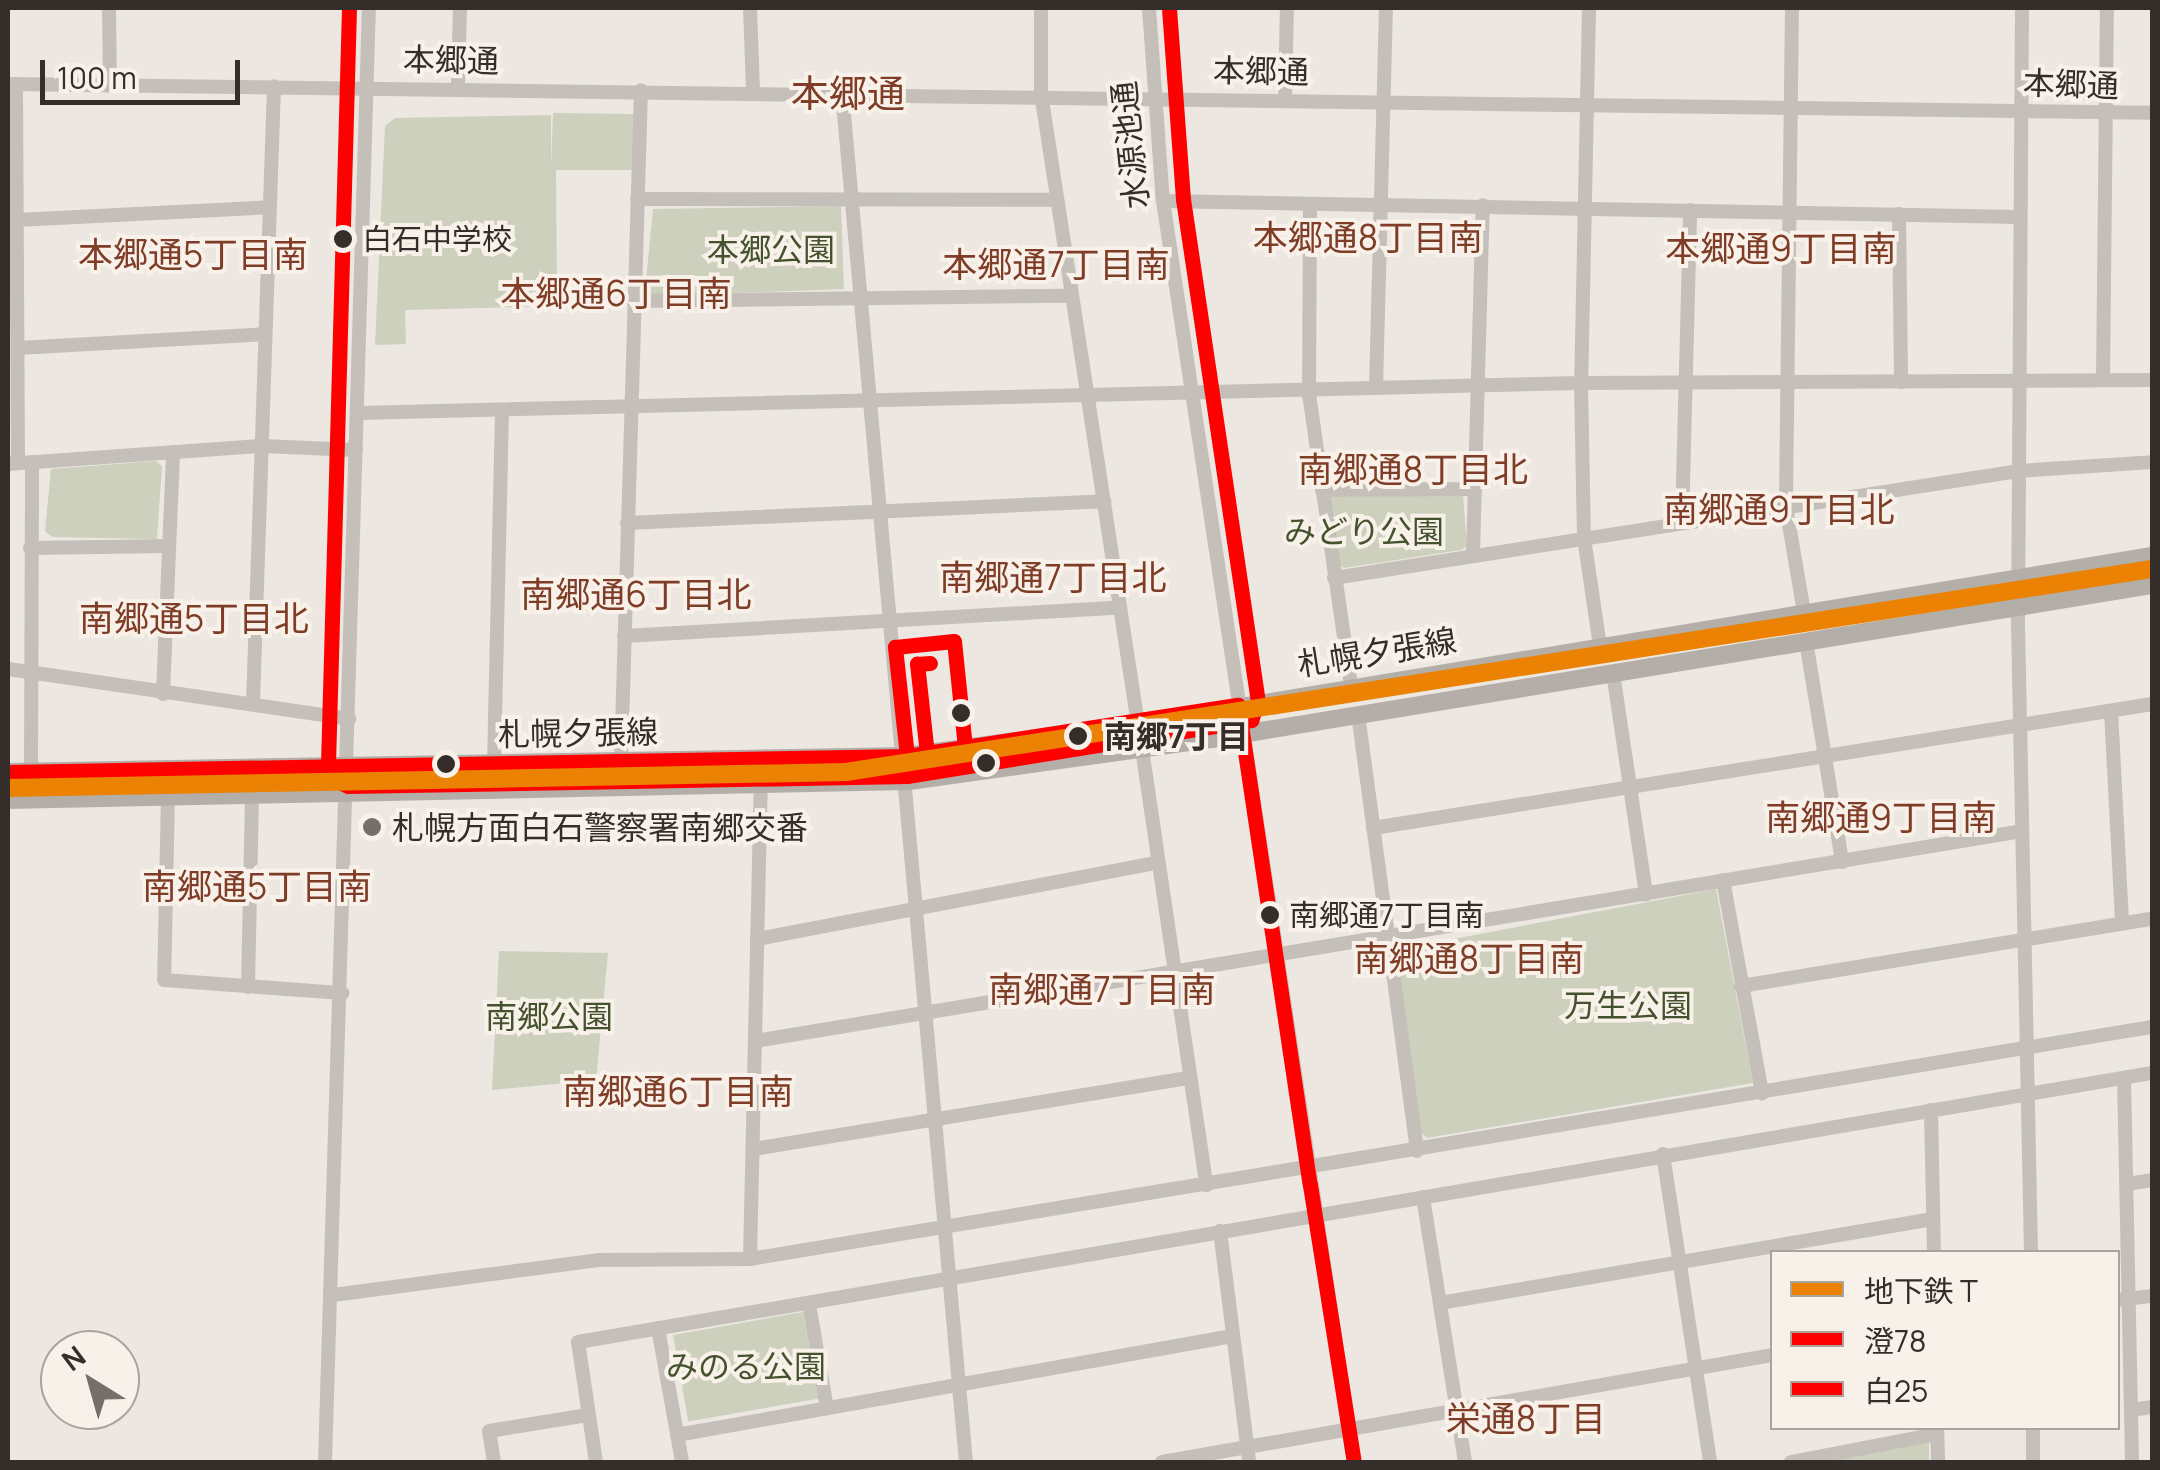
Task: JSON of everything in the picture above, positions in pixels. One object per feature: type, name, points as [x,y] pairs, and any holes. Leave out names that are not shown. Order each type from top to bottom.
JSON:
[{"type":"main road","name":"札幌夕張線","points":[[8,772],[906,756],[1138,724],[2152,556]]},
{"type":"main road","name":"札幌夕張線","points":[[8,800],[348,791],[760,789],[909,781],[1142,749],[2152,585]]},
{"type":"street","points":[[109,8],[110,86]]},
{"type":"street","points":[[326,1462],[344,993],[369,8]]},
{"type":"street","points":[[458,88],[460,8]]},
{"type":"street","points":[[750,8],[752,90]]},
{"type":"street","points":[[1041,8],[1041,93],[1138,724]]},
{"type":"street","name":"水源池通","points":[[1149,8],[1151,96],[1162,201],[1354,1462]]},
{"type":"street","points":[[1285,100],[1287,8]]},
{"type":"street","points":[[1376,388],[1386,8]]},
{"type":"street","points":[[1588,8],[1581,383],[1584,538],[1600,646]]},
{"type":"street","points":[[1792,8],[1786,506],[1804,612]]},
{"type":"street","points":[[2022,8],[2018,607],[2031,1250]]},
{"type":"street","points":[[2103,380],[2107,8]]},
{"type":"street","points":[[12,84],[19,463],[30,548],[31,770]]},
{"type":"street","name":"本郷通","points":[[12,84],[1041,93],[1285,100],[1384,98],[1791,111],[2152,113]]},
{"type":"street","points":[[254,703],[274,86]]},
{"type":"street","points":[[621,761],[640,90]]},
{"type":"street","points":[[842,92],[909,781],[966,1462]]},
{"type":"street","points":[[637,199],[1057,200]]},
{"type":"street","points":[[1162,201],[2020,217]]},
{"type":"street","points":[[1310,204],[1309,394],[1351,687]]},
{"type":"street","points":[[1473,554],[1483,206]]},
{"type":"street","points":[[16,220],[270,207]]},
{"type":"street","points":[[1682,522],[1690,210]]},
{"type":"street","points":[[1899,214],[1901,382]]},
{"type":"street","points":[[633,301],[1072,296]]},
{"type":"street","points":[[18,348],[266,334]]},
{"type":"street","points":[[358,413],[1309,394],[1376,388],[1581,383],[1686,386],[2152,380]]},
{"type":"street","points":[[494,764],[502,411]]},
{"type":"street","points":[[19,463],[262,446],[356,450]]},
{"type":"street","points":[[163,694],[173,452]]},
{"type":"street","points":[[1334,578],[2018,471],[2152,462]]},
{"type":"street","points":[[1322,490],[1475,489]]},
{"type":"street","points":[[626,523],[1104,501]]},
{"type":"street","points":[[30,548],[169,546]]},
{"type":"street","points":[[624,636],[1120,607]]},
{"type":"street","points":[[1806,642],[1842,862]]},
{"type":"street","points":[[8,669],[348,719]]},
{"type":"street","points":[[1613,673],[1646,895]]},
{"type":"street","points":[[1372,828],[2152,704]]},
{"type":"street","points":[[2111,711],[2122,924]]},
{"type":"street","points":[[1358,714],[1384,935],[1417,1150]]},
{"type":"street","points":[[1142,749],[1206,1184]]},
{"type":"street","points":[[750,1260],[760,789]]},
{"type":"street","points":[[168,794],[164,980],[344,993]]},
{"type":"street","points":[[248,986],[252,794]]},
{"type":"street","points":[[755,1040],[1173,968],[1646,895],[2022,831]]},
{"type":"street","points":[[757,939],[1156,863]]},
{"type":"street","points":[[1723,880],[1762,1093]]},
{"type":"street","points":[[1741,986],[2152,919]]},
{"type":"street","points":[[334,1295],[600,1260],[750,1260],[947,1237],[1206,1184],[1762,1093],[2026,1057],[2152,1028]]},
{"type":"street","points":[[596,1462],[578,1342],[1314,1213],[2152,1073]]},
{"type":"street","points":[[754,1150],[1190,1078]]},
{"type":"street","points":[[2124,1078],[2127,1184],[2123,1300],[2132,1462]]},
{"type":"street","points":[[1931,1110],[1934,1250]]},
{"type":"street","points":[[1663,1154],[1710,1462]]},
{"type":"street","points":[[2127,1184],[2152,1180]]},
{"type":"street","points":[[1423,1197],[1465,1462]]},
{"type":"street","points":[[1440,1303],[1933,1218]]},
{"type":"street","points":[[1220,1232],[1248,1455]]},
{"type":"street","points":[[2123,1300],[2152,1296]]},
{"type":"street","points":[[809,1304],[828,1408]]},
{"type":"street","points":[[658,1328],[682,1462]]},
{"type":"street","points":[[677,1435],[1232,1336]]},
{"type":"street","points":[[1162,1462],[1248,1455],[1349,1429],[1770,1355]]},
{"type":"street","points":[[2132,1410],[2152,1407]]},
{"type":"street","points":[[494,1462],[488,1430],[588,1415]]},
{"type":"street","points":[[2033,1430],[2033,1462]]},
{"type":"street","points":[[1791,1462],[1937,1431],[1938,1462]]},
{"type":"green space","points":[[553,113],[634,114],[633,170],[556,170],[557,306],[405,310],[406,344],[375,345],[385,126],[395,118],[551,115],[551,168]]},
{"type":"green space","name":"本郷公園","points":[[841,206],[844,289],[649,296],[645,291],[653,209]]},
{"type":"green space","points":[[156,461],[162,466],[157,539],[52,537],[45,531],[51,469]]},
{"type":"green space","name":"みどり公園","points":[[1463,495],[1467,546],[1461,550],[1344,568],[1335,563],[1327,497]]},
{"type":"green space","name":"万生公園","points":[[1716,889],[1753,1083],[1427,1138],[1421,1133],[1396,950]]},
{"type":"green space","name":"南郷公園","points":[[499,951],[608,953],[596,1080],[492,1090]]},
{"type":"green space","name":"みのる公園","points":[[803,1312],[818,1399],[688,1422],[673,1335]]},
{"type":"green space","points":[[1929,1442],[1929,1462],[1813,1462]]},
{"type":"metro line","name":"T","points":[[8,788],[846,772],[2152,569]]},
{"type":"transit line","name":"白25","points":[[349,8],[328,765],[334,780],[348,786],[907,776],[1251,720],[1258,702],[1183,199],[1169,8]]},
{"type":"transit line","name":"澄78","points":[[907,756],[895,647],[954,641],[965,748]]},
{"type":"transit line","name":"白25","points":[[927,754],[917,664],[930,663]]},
{"type":"transit line","name":"澄78","points":[[8,772],[907,756],[1238,705],[1310,1184]]},
{"type":"transit line","name":"澄78","points":[[1310,1185],[1354,1462]]},
{"type":"place","name":"白石中学校","points":[[343,239]]},
{"type":"place","name":"南郷7丁目","points":[[1078,736]]},
{"type":"place","name":"札幌方面白石警察署南郷交番","points":[[372,827]]},
{"type":"place","name":"南郷通7丁目南","points":[[1270,915]]},
{"type":"district","name":"本郷通","points":[[848,93]]},
{"type":"district","name":"本郷通8丁目南","points":[[1368,237]]},
{"type":"district","name":"本郷通9丁目南","points":[[1781,248]]},
{"type":"district","name":"本郷通5丁目南","points":[[193,254]]},
{"type":"district","name":"本郷通7丁目南","points":[[1056,264]]},
{"type":"district","name":"本郷通6丁目南","points":[[616,293]]},
{"type":"district","name":"南郷通8丁目北","points":[[1413,469]]},
{"type":"district","name":"南郷通9丁目北","points":[[1779,509]]},
{"type":"district","name":"南郷通7丁目北","points":[[1053,577]]},
{"type":"district","name":"南郷通6丁目北","points":[[636,594]]},
{"type":"district","name":"南郷通5丁目北","points":[[194,618]]},
{"type":"district","name":"南郷通9丁目南","points":[[1881,817]]},
{"type":"district","name":"南郷通5丁目南","points":[[257,886]]},
{"type":"district","name":"南郷通8丁目南","points":[[1469,958]]},
{"type":"district","name":"南郷通7丁目南","points":[[1102,989]]},
{"type":"district","name":"南郷通6丁目南","points":[[678,1091]]},
{"type":"district","name":"栄通8丁目","points":[[1526,1418]]}]
